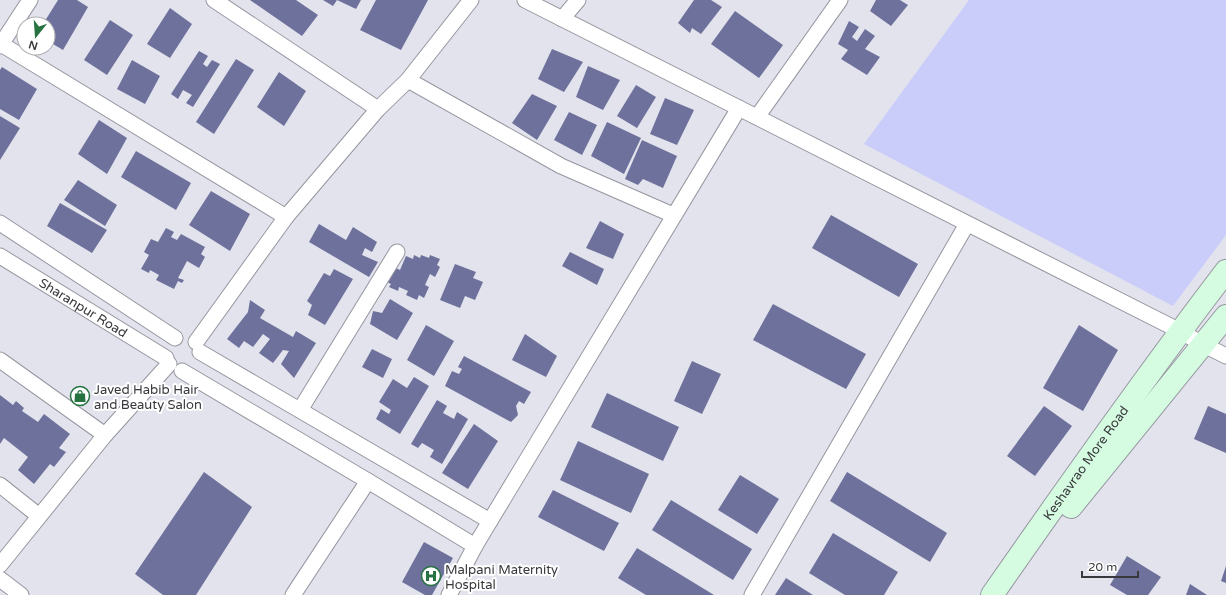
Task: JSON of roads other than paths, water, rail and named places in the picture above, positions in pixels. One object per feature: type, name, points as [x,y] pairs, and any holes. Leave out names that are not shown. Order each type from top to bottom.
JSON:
[{"type":"street","points":[[30,0],[0,45],[286,217]]},
{"type":"street","points":[[214,0],[378,109]]},
{"type":"street","points":[[172,364],[190,369],[196,364],[200,356],[198,347],[286,217],[378,109],[408,80],[471,0]]},
{"type":"street","points":[[525,0],[1180,331],[1226,356]]},
{"type":"street","points":[[562,19],[578,0]]},
{"type":"street","points":[[757,117],[840,0]]},
{"type":"street","points":[[408,80],[561,166],[673,215]]},
{"type":"street","points":[[449,595],[475,546],[673,215],[739,108]]},
{"type":"street","points":[[0,223],[174,338]]},
{"type":"street","points":[[752,595],[967,224]]},
{"type":"street","points":[[300,410],[397,252]]},
{"type":"street","name":"Sharanpur Road","points":[[0,256],[172,364],[475,546]]},
{"type":"street","name":"Keshavrao More Road","points":[[992,595],[1180,331],[1226,271]]},
{"type":"street","points":[[1010,595],[1073,503],[1226,316]]},
{"type":"street","points":[[172,364],[166,347],[174,338],[186,336],[191,338],[198,347],[300,410],[490,521]]},
{"type":"street","points":[[0,360],[105,434]]},
{"type":"street","points":[[0,565],[105,434],[172,364]]},
{"type":"street","points":[[293,595],[368,481]]},
{"type":"street","points":[[0,485],[39,516]]},
{"type":"street","points":[[0,579],[21,595]]},
{"type":"place","name":"Javed Habib Hair and Beauty Salon","points":[[80,396]]},
{"type":"place","name":"Malpani Maternity Hospital","points":[[431,576]]}]
